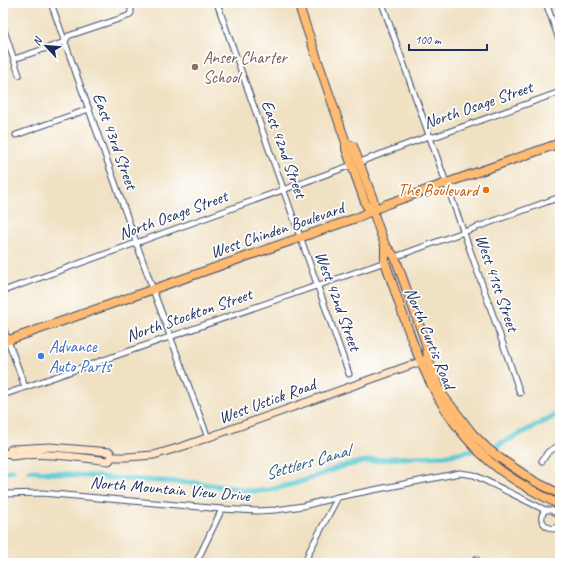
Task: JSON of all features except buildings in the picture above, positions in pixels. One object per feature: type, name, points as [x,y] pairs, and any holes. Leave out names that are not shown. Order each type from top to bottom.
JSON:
[{"type":"main road","points":[[298,3],[366,205],[373,211]]},
{"type":"main road","name":"West Chinden Boulevard","points":[[5,341],[356,218],[446,183],[560,142]]},
{"type":"main road","points":[[346,143],[354,146],[374,202],[373,211]]},
{"type":"main road","name":"North Curtis Road","points":[[373,211],[385,246],[385,262],[420,362],[435,393],[454,423],[501,459],[534,481],[560,494]]},
{"type":"main road","name":"North Curtis Road","points":[[385,246],[395,257],[426,344],[428,358],[442,394],[469,435],[495,465],[517,482],[560,505]]},
{"type":"main road","name":"West Ustick Road","points":[[6,453],[12,456],[26,454],[49,454],[109,461],[112,457],[154,455],[208,438],[428,358]]},
{"type":"street","name":"East 43rd Street","points":[[51,3],[208,438]]},
{"type":"street","points":[[14,59],[65,42],[68,36],[128,16],[131,13],[131,3]]},
{"type":"street","name":"East 42nd Street","points":[[217,3],[300,237]]},
{"type":"street","name":"West 41st Street","points":[[382,3],[520,393]]},
{"type":"street","points":[[546,3],[560,42]]},
{"type":"street","points":[[3,27],[19,75]]},
{"type":"street","name":"North Osage Street","points":[[360,162],[429,136],[434,137],[560,92]]},
{"type":"street","points":[[16,135],[89,109]]},
{"type":"street","name":"North Osage Street","points":[[3,291],[352,165]]},
{"type":"street","points":[[395,257],[560,197]]},
{"type":"street","name":"West 42nd Street","points":[[300,237],[349,374]]},
{"type":"street","name":"North Stockton Street","points":[[3,395],[385,262]]},
{"type":"street","points":[[3,327],[5,341],[25,387]]},
{"type":"street","points":[[542,461],[548,452],[560,445]]},
{"type":"street","name":"North Mountain View Drive","points":[[3,494],[42,493],[257,511],[303,506],[338,497],[460,473],[474,475],[545,510]]},
{"type":"street","points":[[305,563],[309,552],[338,497]]},
{"type":"street","points":[[196,563],[222,509]]},
{"type":"street","points":[[560,515],[551,510],[545,510],[542,513],[541,519],[544,525],[553,529],[560,525]]},
{"type":"waterway","name":"Settlers Canal","points":[[30,471],[122,479],[196,483],[252,491],[270,490],[303,481],[340,467],[361,462],[394,458],[444,456],[496,446],[560,413]]},
{"type":"waterway","name":"Settlers Canal","points":[[3,472],[13,471]]},
{"type":"place","name":"Anser Charter School","points":[[195,67]]},
{"type":"place","name":"The Boulevard","points":[[486,190]]},
{"type":"place","name":"Advance Auto Parts","points":[[41,356]]}]
